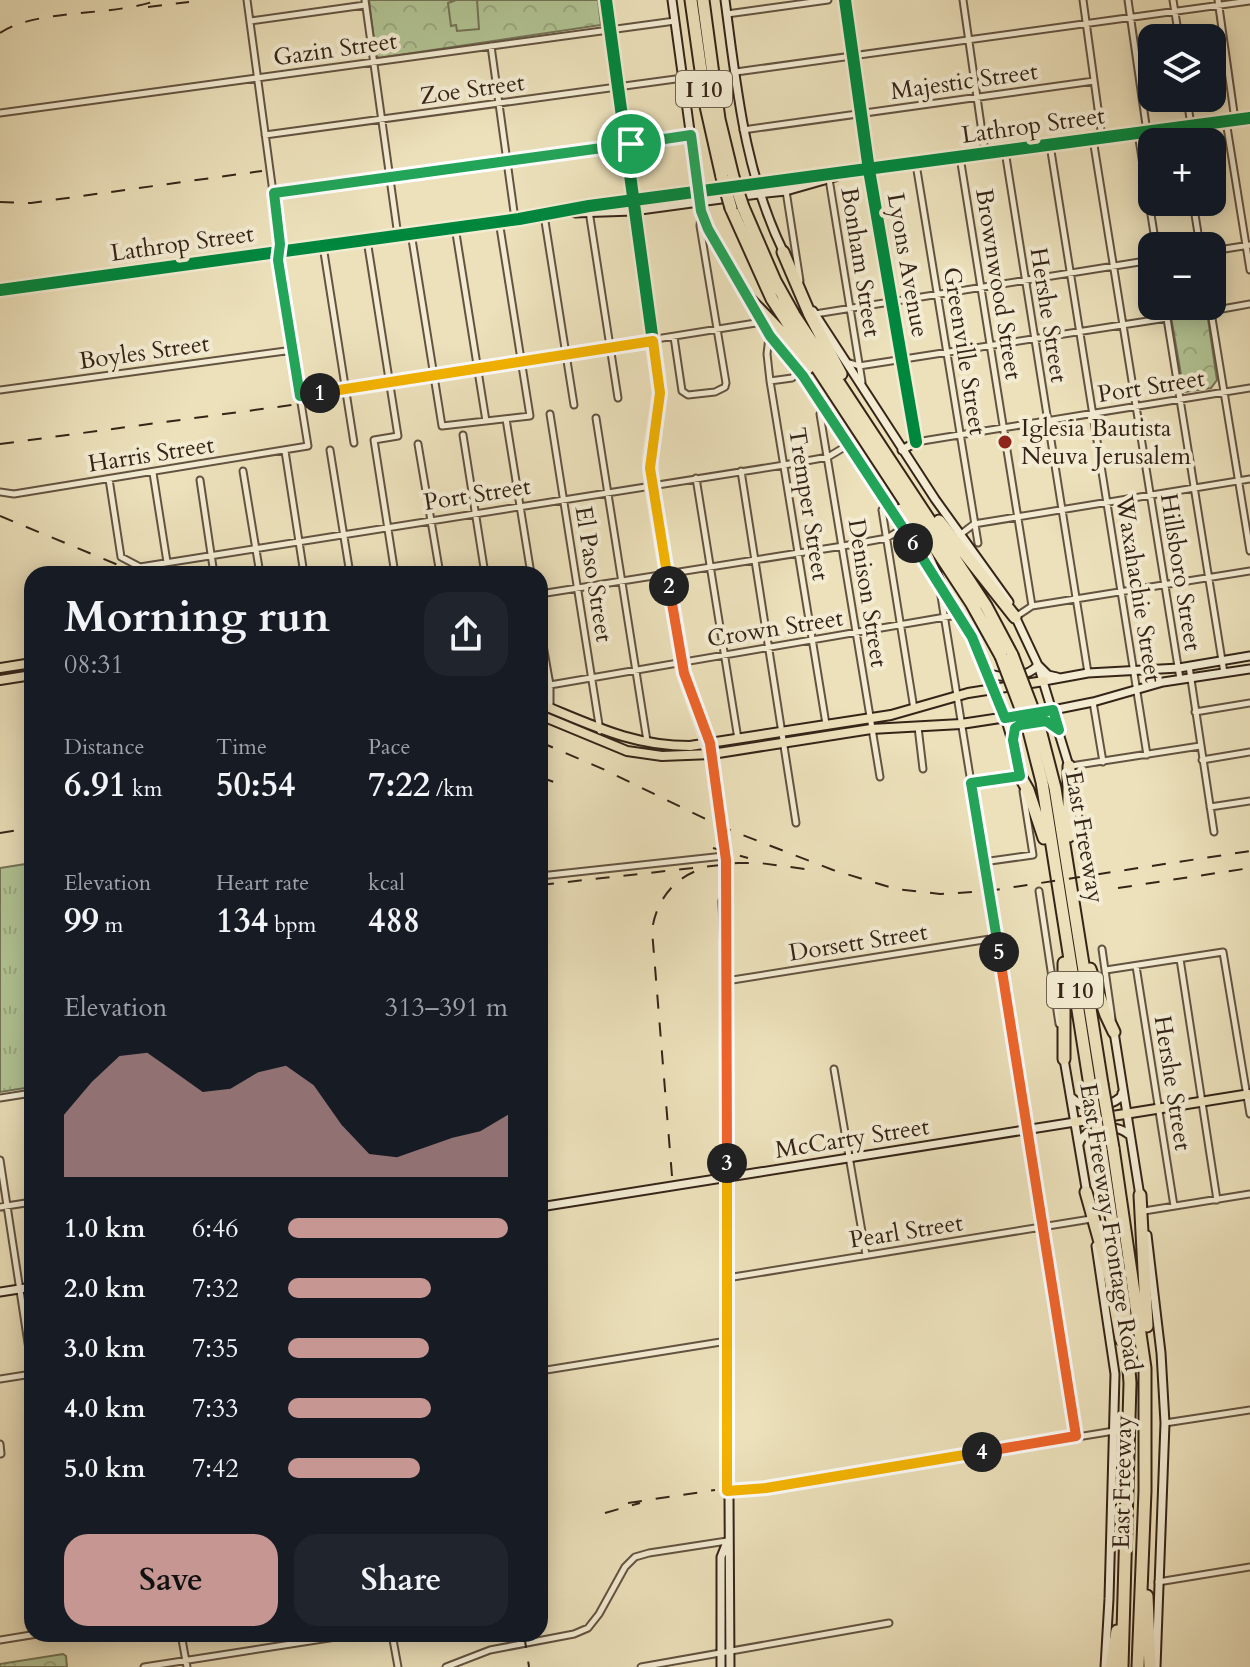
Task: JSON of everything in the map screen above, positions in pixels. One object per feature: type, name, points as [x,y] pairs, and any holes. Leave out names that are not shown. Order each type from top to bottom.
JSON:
[{"type":"highway","name":"East Freeway","points":[[691,0],[706,106],[737,208],[772,299],[1007,656]]},
{"type":"highway","name":"East Freeway","points":[[703,0],[727,177]]},
{"type":"highway","name":"East Freeway","points":[[737,208],[794,315],[986,606],[1007,656],[1055,788],[1075,907],[1096,1085]]},
{"type":"highway","points":[[783,252],[810,315],[865,411],[871,431]]},
{"type":"highway","points":[[749,299],[784,335],[814,376],[830,389]]},
{"type":"highway","points":[[872,453],[878,472],[919,538],[940,590]]},
{"type":"highway","points":[[897,471],[912,481],[943,528],[1015,617]]},
{"type":"highway","name":"East Freeway","points":[[1034,726],[1059,895],[1140,1320],[1146,1394],[1138,1667]]},
{"type":"highway","points":[[1069,766],[1069,836],[1075,907],[1098,994],[1114,1032]]},
{"type":"highway","points":[[1020,776],[1052,852]]},
{"type":"highway","points":[[1059,895],[1058,921],[1065,976],[1064,1059]]},
{"type":"highway","name":"East Freeway","points":[[1107,1149],[1127,1330],[1130,1426],[1122,1667]]},
{"type":"highway","points":[[1086,1192],[1117,1310],[1130,1426]]},
{"type":"highway","points":[[1140,1195],[1151,1371],[1146,1394]]},
{"type":"highway","points":[[1143,1565],[1149,1611],[1150,1667]]},
{"type":"highway","points":[[1111,1667],[1125,1575]]},
{"type":"main road","points":[[606,0],[660,393],[650,457],[652,485],[687,685],[710,743],[724,856],[721,860],[721,898],[724,905],[726,981],[728,1541],[721,1557],[726,1652],[730,1667]]},
{"type":"main road","points":[[672,0],[701,206],[708,229],[770,336],[799,371],[972,637],[995,688],[1013,740],[1020,776]]},
{"type":"main road","points":[[725,0],[743,130],[758,194],[783,252],[815,314],[863,391],[1001,589],[1038,665],[1069,766]]},
{"type":"main road","name":"Lyons Avenue","points":[[845,0],[869,170],[916,442]]},
{"type":"main road","name":"Lathrop Street","points":[[1179,128],[1250,118]]},
{"type":"main road","name":"Lathrop Street","points":[[0,290],[1138,134]]},
{"type":"main road","name":"Lathrop Street","points":[[589,210],[603,213],[701,206],[786,191],[829,176]]},
{"type":"main road","points":[[603,213],[632,201]]},
{"type":"main road","points":[[902,450],[916,442]]},
{"type":"main road","points":[[550,708],[617,736],[648,744],[710,743],[870,718],[914,709],[957,695],[1088,673],[1134,673],[1250,656]]},
{"type":"main road","points":[[0,668],[24,664]]},
{"type":"main road","points":[[988,673],[1017,675],[1033,671],[1038,665]]},
{"type":"main road","points":[[1038,665],[1048,675],[1061,678]]},
{"type":"main road","points":[[548,718],[647,755],[712,754],[871,729],[1005,718],[1093,702],[1180,679],[1250,669]]},
{"type":"main road","points":[[968,693],[985,686],[988,673]]},
{"type":"main road","points":[[0,680],[24,676]]},
{"type":"main road","points":[[1059,730],[1065,708]]},
{"type":"main road","points":[[988,720],[1001,724],[1013,740]]},
{"type":"main road","points":[[1013,740],[1015,728],[1020,725],[1046,721],[1059,730]]},
{"type":"main road","name":"East Freeway Frontage Road","points":[[1114,1032],[1144,1211],[1165,1423],[1156,1667]]},
{"type":"main road","name":"East Freeway Frontage Road","points":[[1064,1059],[1114,1358],[1115,1431],[1105,1667]]},
{"type":"main road","points":[[1070,1096],[1077,1104],[1086,1107],[1114,1103],[1121,1097],[1122,1087]]},
{"type":"main road","points":[[1075,1122],[1248,1094]]},
{"type":"main road","name":"McCarty Street","points":[[548,1206],[1075,1122]]},
{"type":"main road","points":[[1078,1147],[1081,1137],[1090,1130],[1118,1128],[1130,1135]]},
{"type":"main road","points":[[0,1292],[24,1288]]},
{"type":"main road","points":[[721,1667],[726,1652]]},
{"type":"street","points":[[247,0],[274,193],[278,260],[300,396],[762,322]]},
{"type":"street","points":[[727,14],[828,0]]},
{"type":"street","points":[[963,0],[985,154]]},
{"type":"street","points":[[1083,0],[1102,138]]},
{"type":"street","points":[[1128,0],[1141,128]]},
{"type":"street","points":[[1173,0],[1177,24]]},
{"type":"street","points":[[736,72],[1250,1]]},
{"type":"street","points":[[250,21],[365,2],[398,236]]},
{"type":"street","points":[[1219,3],[1250,270]]},
{"type":"street","name":"Gazin Street","points":[[0,113],[675,21]]},
{"type":"street","points":[[491,46],[515,219]]},
{"type":"street","name":"Zoe Street","points":[[265,135],[683,78]]},
{"type":"street","name":"Majestic Street","points":[[743,130],[1094,81]]},
{"type":"street","points":[[1186,127],[1187,112]]},
{"type":"street","points":[[274,193],[691,135]]},
{"type":"street","name":"Hillsboro Street","points":[[1093,139],[1180,679]]},
{"type":"street","name":"Waxahachie Street","points":[[1050,145],[1147,755]]},
{"type":"street","name":"Hershe Street","points":[[1005,151],[1088,673]]},
{"type":"street","name":"Brownwood Street","points":[[960,157],[1032,606]]},
{"type":"street","name":"Greenville Street","points":[[916,164],[978,543]]},
{"type":"street","name":"Bonham Street","points":[[829,176],[863,391]]},
{"type":"street","points":[[786,191],[801,289]]},
{"type":"street","points":[[674,337],[685,394],[715,392],[725,387],[700,226],[701,206]]},
{"type":"street","points":[[589,210],[618,398]]},
{"type":"street","points":[[544,215],[574,405]]},
{"type":"street","points":[[411,233],[442,426],[530,416],[499,221]]},
{"type":"street","points":[[455,227],[486,421]]},
{"type":"street","points":[[367,240],[398,436],[374,440],[394,566]]},
{"type":"street","points":[[1226,249],[1248,245]]},
{"type":"street","points":[[323,246],[354,443]]},
{"type":"street","points":[[705,257],[709,251],[722,252]]},
{"type":"street","points":[[815,314],[1138,262]]},
{"type":"street","points":[[1226,306],[1250,304]]},
{"type":"street","points":[[859,366],[1154,320]]},
{"type":"street","points":[[1167,320],[1224,673]]},
{"type":"street","points":[[1212,320],[1250,551]]},
{"type":"street","name":"Tremper Street","points":[[770,336],[767,354],[770,381],[826,724]]},
{"type":"street","name":"Boyles Street","points":[[0,390],[293,350]]},
{"type":"street","name":"Bonham Street","points":[[848,364],[857,355]]},
{"type":"street","name":"Bonham Street","points":[[848,364],[859,366]]},
{"type":"street","points":[[770,381],[792,378],[799,371]]},
{"type":"street","name":"Port Street","points":[[916,442],[1250,388]]},
{"type":"street","name":"Harris Street","points":[[0,492],[14,494],[308,446],[300,396]]},
{"type":"street","name":"El Paso Street","points":[[550,414],[593,678],[600,729],[597,739]]},
{"type":"street","name":"Denison Street","points":[[820,414],[880,777]]},
{"type":"street","points":[[596,418],[648,744]]},
{"type":"street","points":[[506,419],[530,566]]},
{"type":"street","points":[[463,435],[484,566]]},
{"type":"street","points":[[418,444],[439,566]]},
{"type":"street","name":"Port Street","points":[[145,566],[784,465],[828,457],[848,445]]},
{"type":"street","points":[[330,450],[349,566]]},
{"type":"street","points":[[285,451],[303,566]]},
{"type":"street","points":[[243,471],[258,566]]},
{"type":"street","points":[[741,471],[796,823]]},
{"type":"street","points":[[153,473],[167,562]]},
{"type":"street","points":[[696,478],[738,739]]},
{"type":"street","name":"Port Street","points":[[109,479],[121,557],[138,566]]},
{"type":"street","points":[[961,534],[974,524],[1250,479]]},
{"type":"street","points":[[200,480],[213,566]]},
{"type":"street","points":[[882,510],[914,709]]},
{"type":"street","points":[[548,593],[887,538],[903,528]]},
{"type":"street","points":[[1015,617],[1032,606],[1250,571]]},
{"type":"street","points":[[940,590],[1076,1436]]},
{"type":"street","name":"Crown Street","points":[[550,685],[958,615]]},
{"type":"street","name":"Hillsboro Street","points":[[1189,666],[1214,832]]},
{"type":"street","points":[[548,674],[550,708]]},
{"type":"street","points":[[1093,702],[1103,762]]},
{"type":"street","points":[[1195,712],[1250,703]]},
{"type":"street","points":[[917,726],[923,769]]},
{"type":"street","points":[[1086,857],[1069,766],[1200,746]]},
{"type":"street","points":[[1202,760],[1250,752]]},
{"type":"street","points":[[971,783],[1020,776],[1033,855],[983,862]]},
{"type":"street","points":[[1210,807],[1250,801]]},
{"type":"street","points":[[548,875],[724,856]]},
{"type":"street","name":"East Freeway Frontage Road","points":[[1039,891],[1064,1059]]},
{"type":"street","name":"Dorsett Street","points":[[726,981],[996,938]]},
{"type":"street","name":"East Freeway Frontage Road","points":[[1102,949],[1114,1032]]},
{"type":"street","points":[[1106,970],[1223,952],[1250,1114]]},
{"type":"street","points":[[1180,959],[1217,1200]]},
{"type":"street","name":"Hershe Street","points":[[1136,966],[1174,1206]]},
{"type":"street","points":[[834,1069],[866,1255]]},
{"type":"street","points":[[0,1098],[24,1094]]},
{"type":"street","points":[[0,1160],[3,1207],[24,1316]]},
{"type":"street","points":[[1144,1211],[1250,1194]]},
{"type":"street","points":[[3,1207],[24,1203]]},
{"type":"street","name":"Pearl Street","points":[[727,1278],[1091,1219]]},
{"type":"street","points":[[548,1370],[727,1341]]},
{"type":"street","points":[[0,1379],[24,1373]]},
{"type":"street","points":[[1165,1423],[1250,1410]]},
{"type":"street","points":[[727,1491],[766,1488],[1115,1431]]},
{"type":"street","points":[[0,1444],[1,1454]]},
{"type":"street","points":[[548,1639],[588,1628],[625,1567],[635,1557],[728,1541]]},
{"type":"street","points":[[1158,1582],[1250,1567]]},
{"type":"street","points":[[641,1667],[889,1623]]},
{"type":"street","points":[[0,1640],[24,1636]]},
{"type":"street","points":[[182,1642],[186,1664]]},
{"type":"street","points":[[144,1667],[186,1664],[310,1642]]},
{"type":"street","points":[[393,1642],[398,1667]]},
{"type":"street","points":[[446,1667],[490,1650],[532,1642]]},
{"type":"green space","points":[[369,0],[598,0],[601,25],[379,58],[376,56]]},
{"type":"green space","points":[[477,0],[479,29],[457,31],[456,25],[451,26],[448,3]]},
{"type":"green space","points":[[1172,320],[1208,320],[1217,380],[1211,388],[1184,392]]},
{"type":"green space","points":[[24,864],[24,1088],[0,1092],[0,868]]},
{"type":"green space","points":[[63,1654],[67,1667],[0,1667],[0,1664]]},
{"type":"railway","points":[[0,33],[34,20],[120,9],[158,0]]},
{"type":"railway","points":[[148,7],[189,2]]},
{"type":"railway","points":[[0,202],[31,203],[262,171]]},
{"type":"railway","points":[[0,444],[292,405]]},
{"type":"railway","points":[[0,516],[121,566]]},
{"type":"railway","points":[[548,745],[722,827],[833,870],[896,889],[940,894],[988,891],[1250,851]]},
{"type":"railway","points":[[548,780],[554,782]]},
{"type":"railway","points":[[0,833],[24,829]]},
{"type":"railway","points":[[713,848],[748,858]]},
{"type":"railway","points":[[548,884],[738,863],[805,869]]},
{"type":"railway","points":[[1118,888],[1250,868]]},
{"type":"railway","points":[[672,1176],[652,930],[666,894],[679,881],[696,871]]},
{"type":"railway","points":[[628,1503],[715,1490]]},
{"type":"railway","points":[[605,1513],[640,1503]]},
{"type":"railway","points":[[525,1642],[529,1667]]},
{"type":"cycle path","points":[[606,0],[660,393],[650,457],[652,485],[684,673],[712,754]]},
{"type":"cycle path","points":[[845,0],[869,170],[916,442]]},
{"type":"cycle path","points":[[0,290],[519,219],[589,206],[1250,118]]},
{"type":"place","name":"Iglesia Bautista Neuva Jerusalem","points":[[1005,442]]},
{"type":"route","points":[[691,135],[701,211],[708,229],[770,336],[803,376],[971,635],[1005,718],[1053,710],[1058,724],[1059,730],[1051,723],[1040,720],[1015,728],[1013,740],[1020,776],[971,783],[1076,1436],[766,1488],[727,1491],[726,860],[710,743],[684,673],[652,485],[650,457],[660,393],[653,341],[300,396],[278,260],[280,244],[274,193],[631,144],[691,135]]}]
